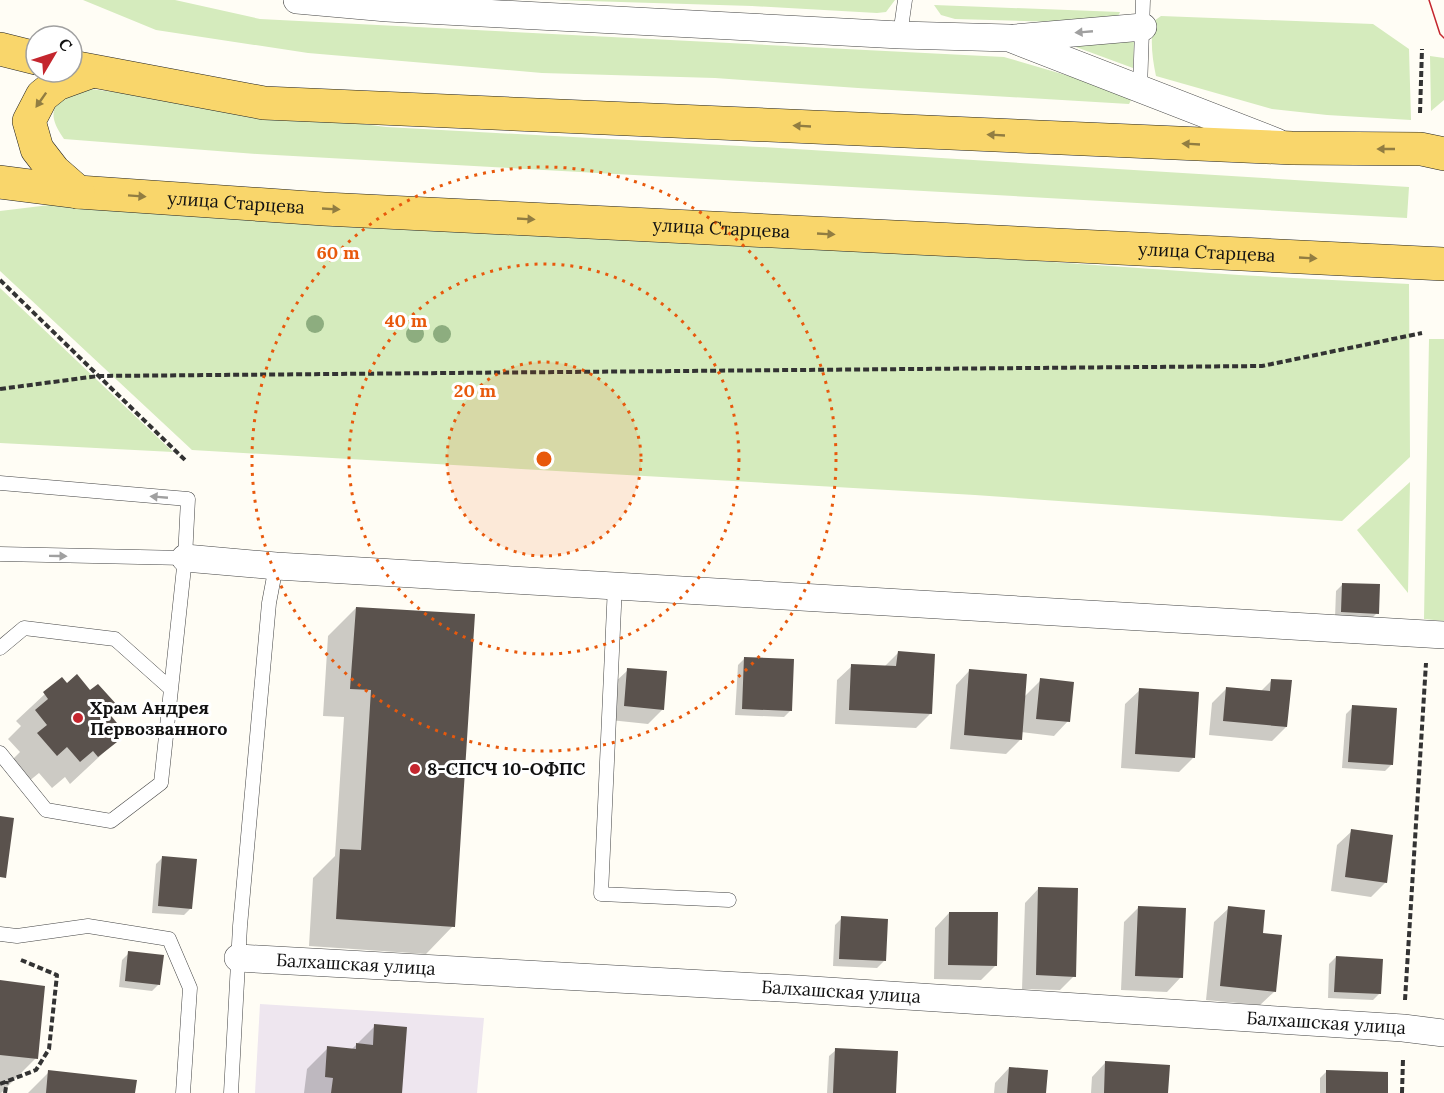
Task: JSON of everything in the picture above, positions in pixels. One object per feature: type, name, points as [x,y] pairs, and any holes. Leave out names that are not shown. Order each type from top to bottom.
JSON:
[{"type":"main road","points":[[0,49],[24,55]]},
{"type":"main road","points":[[84,70],[264,103],[1292,148],[1432,136]]},
{"type":"main road","points":[[57,84],[42,96],[29,121],[37,149],[54,171],[78,192]]},
{"type":"main road","name":"улица Старцева","points":[[0,182],[78,192],[324,209],[1444,264]]},
{"type":"street","points":[[297,0],[900,35],[1009,38],[1143,27]]},
{"type":"street","points":[[1009,38],[1292,148]]},
{"type":"street","points":[[185,558],[276,566],[1444,635]]},
{"type":"street","name":"Балхашская улица","points":[[238,958],[797,989],[1403,1028],[1444,1033]]},
{"type":"lane","points":[[900,35],[905,0]]},
{"type":"lane","points":[[1140,88],[1143,0]]},
{"type":"lane","points":[[0,483],[188,499],[185,558],[161,783],[111,821],[46,810],[0,753]]},
{"type":"lane","points":[[0,554],[185,558]]},
{"type":"lane","points":[[231,1093],[238,958],[269,603],[276,566]]},
{"type":"lane","points":[[615,585],[601,894],[729,900]]},
{"type":"lane","points":[[0,648],[24,628],[115,639],[171,689]]},
{"type":"lane","points":[[0,934],[18,936],[88,926],[169,939],[190,988],[183,1093]]},
{"type":"path","points":[[1422,49],[1432,136]]},
{"type":"path","points":[[0,280],[186,460]]},
{"type":"path","points":[[0,389],[98,376],[1262,366],[1422,333]]},
{"type":"path","points":[[1402,1093],[1403,1028],[1427,660]]},
{"type":"path","points":[[0,1084],[36,1070],[49,1049],[57,975],[19,960]]},
{"type":"path","points":[[5,1093],[7,1081]]},
{"type":"shaded area","points":[[260,1004],[484,1018],[477,1093],[255,1093]]},
{"type":"green space","points":[[83,0],[175,0],[260,19],[1004,57],[1127,93],[1132,98],[1129,104],[715,78],[542,73],[308,53],[156,30]]},
{"type":"green space","points":[[555,0],[895,0],[886,12],[877,13],[752,6]]},
{"type":"green space","points":[[934,5],[1120,12],[1117,19],[1056,22],[955,19],[941,15]]},
{"type":"green space","points":[[1161,16],[1373,24],[1409,49],[1411,120],[1272,109],[1156,76],[1152,35],[1154,21]]},
{"type":"green space","points":[[1134,42],[1133,68],[1065,43]]},
{"type":"green space","points":[[1430,56],[1444,58],[1444,100],[1431,111]]},
{"type":"green space","points":[[75,87],[386,127],[779,148],[1409,187],[1407,218],[257,154],[64,139],[55,122],[54,110],[61,99]]},
{"type":"green space","points":[[66,203],[315,222],[641,241],[935,254],[1409,284],[1410,457],[1342,521],[975,495],[192,450],[0,271],[0,211]]},
{"type":"green space","points":[[0,288],[173,452],[0,443]]},
{"type":"green space","points":[[1429,339],[1444,339],[1444,621],[1424,619]]},
{"type":"green space","points":[[1410,482],[1408,593],[1357,530]]},
{"type":"building","points":[[1342,583],[1380,584],[1379,614],[1341,612]]},
{"type":"building","name":"8-СПСЧ 10-ОФПС","points":[[356,607],[475,614],[455,927],[336,919],[340,849],[361,850],[371,690],[350,689]]},
{"type":"building","points":[[898,651],[935,654],[932,714],[849,710],[851,664],[896,666]]},
{"type":"building","points":[[744,657],[794,659],[792,711],[742,709]]},
{"type":"building","points":[[627,668],[667,671],[664,710],[624,706]]},
{"type":"building","points":[[969,669],[1027,674],[1022,740],[964,735]]},
{"type":"building","name":"Храм Андрея Первозванного","points":[[77,674],[90,690],[98,684],[117,705],[108,712],[121,728],[112,736],[117,742],[98,757],[93,751],[80,762],[67,747],[57,756],[37,733],[47,725],[35,710],[48,699],[43,692],[62,677],[67,683]]},
{"type":"building","points":[[1040,678],[1074,682],[1070,722],[1036,719]]},
{"type":"building","points":[[1271,679],[1292,680],[1287,727],[1223,721],[1226,687],[1270,691]]},
{"type":"building","points":[[1139,688],[1199,692],[1195,758],[1135,754]]},
{"type":"building","points":[[1352,705],[1397,708],[1393,765],[1348,762]]},
{"type":"building","points":[[0,816],[14,818],[6,878],[0,877]]},
{"type":"building","points":[[1351,829],[1393,835],[1387,883],[1345,877]]},
{"type":"building","points":[[162,856],[197,859],[192,909],[158,906]]},
{"type":"building","points":[[1038,887],[1078,888],[1076,977],[1036,975]]},
{"type":"building","points":[[1138,906],[1186,908],[1183,978],[1135,976]]},
{"type":"building","points":[[1228,906],[1265,910],[1263,933],[1282,935],[1276,992],[1220,986]]},
{"type":"building","points":[[949,912],[998,912],[997,966],[948,965]]},
{"type":"building","points":[[841,916],[888,919],[886,961],[839,959]]},
{"type":"building","points":[[128,951],[164,955],[160,985],[125,981]]},
{"type":"building","points":[[1336,956],[1383,959],[1381,994],[1334,992]]},
{"type":"building","points":[[0,980],[45,986],[38,1059],[0,1055]]},
{"type":"building","points":[[374,1024],[407,1027],[402,1093],[331,1093],[333,1078],[325,1077],[327,1046],[356,1049],[356,1043],[373,1045]]},
{"type":"building","points":[[835,1048],[898,1051],[896,1093],[833,1093]]},
{"type":"building","points":[[1105,1061],[1170,1065],[1168,1093],[1104,1093]]},
{"type":"building","points":[[1009,1067],[1048,1070],[1046,1093],[1007,1093]]},
{"type":"building","points":[[48,1070],[137,1080],[135,1093],[46,1093]]},
{"type":"building","points":[[1326,1070],[1388,1072],[1388,1093],[1326,1093]]},
{"type":"tram line","points":[[1429,0],[1440,34],[1444,38]]},
{"type":"place","name":"Храм Андрея Первозванного","points":[[78,718]]},
{"type":"place","name":"8-СПСЧ 10-ОФПС","points":[[415,769]]}]
